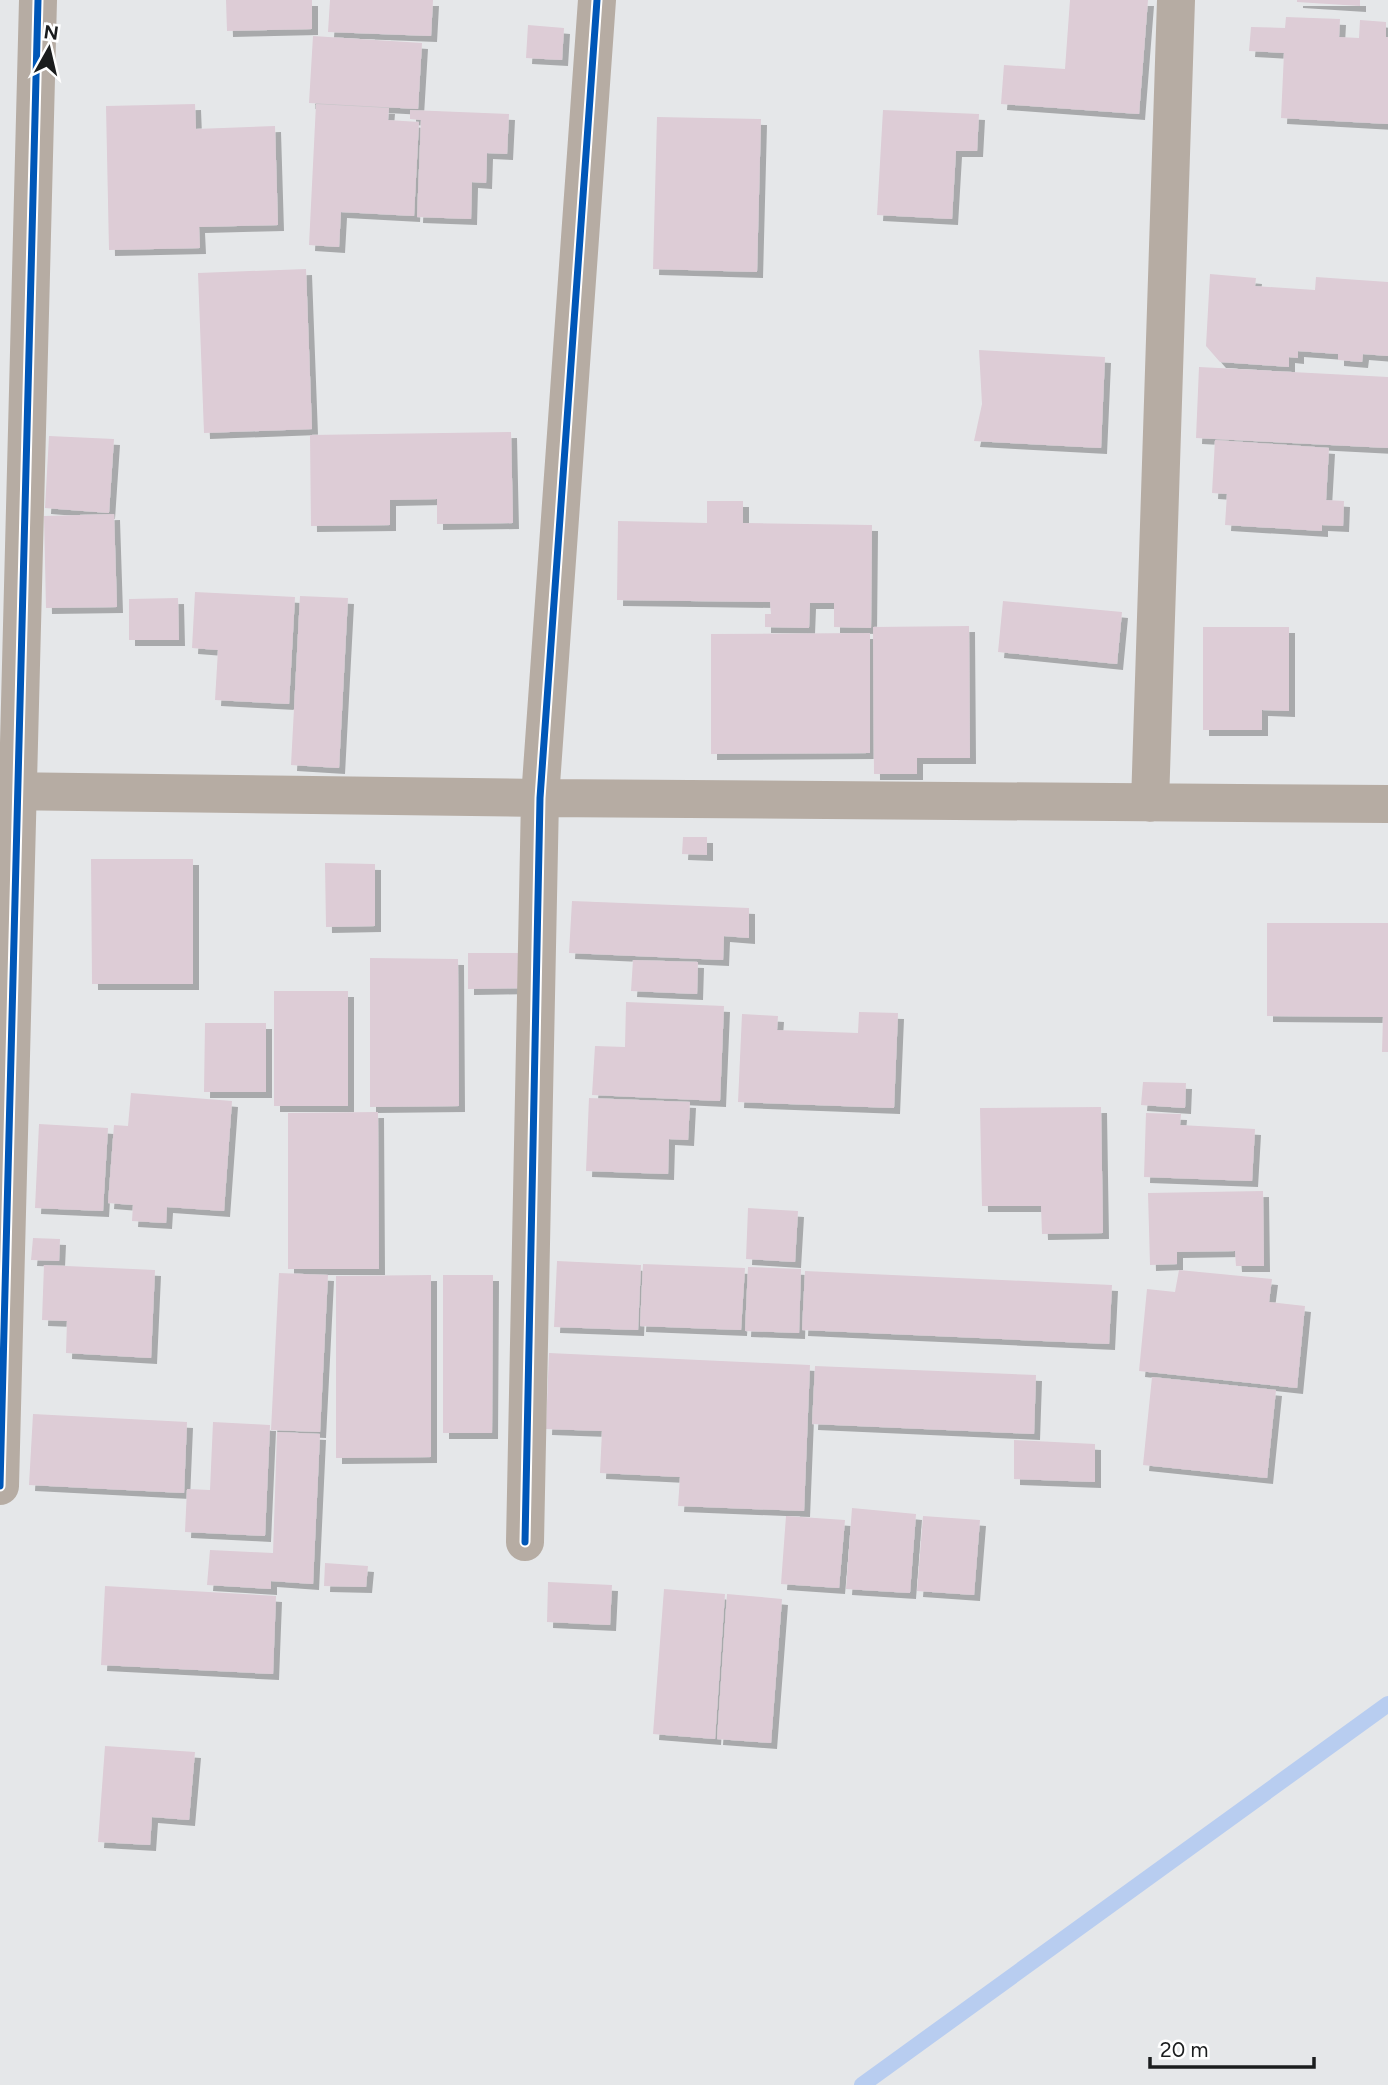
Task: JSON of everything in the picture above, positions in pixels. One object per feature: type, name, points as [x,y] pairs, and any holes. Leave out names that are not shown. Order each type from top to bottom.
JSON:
[{"type":"street","points":[[0,1486],[9,792],[38,0]]},
{"type":"street","points":[[525,1542],[540,798],[597,0]]},
{"type":"street","points":[[1150,803],[1176,0]]},
{"type":"street","points":[[9,792],[1388,804]]},
{"type":"building","points":[[226,0],[312,0],[312,29],[227,31]]},
{"type":"building","points":[[330,0],[433,0],[431,36],[328,32]]},
{"type":"building","points":[[1070,0],[1148,0],[1139,114],[1001,104],[1004,65],[1065,69]]},
{"type":"building","points":[[1360,0],[1360,6],[1297,2]]},
{"type":"building","points":[[1286,17],[1340,19],[1339,37],[1359,38],[1360,20],[1386,22],[1388,124],[1281,118],[1284,53],[1249,51],[1251,27],[1285,28]]},
{"type":"building","points":[[528,25],[564,28],[562,60],[526,58]]},
{"type":"building","points":[[313,36],[422,43],[418,109],[309,103]]},
{"type":"building","points":[[195,104],[196,129],[275,126],[278,225],[199,227],[200,248],[109,250],[106,106]]},
{"type":"building","points":[[316,104],[389,108],[388,120],[419,122],[414,216],[341,212],[339,247],[309,245]]},
{"type":"building","points":[[410,110],[509,114],[507,154],[487,153],[486,183],[472,182],[471,219],[417,217],[421,120],[410,119]]},
{"type":"building","points":[[883,110],[979,114],[977,151],[956,151],[952,219],[877,215]]},
{"type":"building","points":[[657,117],[761,119],[757,272],[653,269]]},
{"type":"building","points":[[306,269],[312,429],[204,433],[198,273]]},
{"type":"building","points":[[1210,274],[1256,278],[1255,286],[1315,290],[1316,277],[1388,282],[1388,356],[1363,354],[1362,362],[1338,360],[1338,354],[1298,351],[1298,358],[1289,357],[1289,367],[1220,362],[1206,346]]},
{"type":"building","points":[[979,350],[1105,357],[1101,448],[974,441],[982,404]]},
{"type":"building","points":[[1199,367],[1388,377],[1388,448],[1196,438]]},
{"type":"building","points":[[511,432],[513,523],[437,524],[437,499],[390,500],[390,525],[311,526],[310,435]]},
{"type":"building","points":[[49,436],[114,439],[109,513],[45,508]]},
{"type":"building","points":[[1215,440],[1329,448],[1326,500],[1344,501],[1343,526],[1322,525],[1322,531],[1225,525],[1227,494],[1212,493]]},
{"type":"building","points":[[707,501],[743,501],[743,523],[872,525],[871,628],[834,627],[834,603],[810,603],[809,628],[765,627],[765,614],[771,614],[770,602],[617,600],[618,521],[707,523]]},
{"type":"building","points":[[114,514],[117,607],[46,608],[44,516]]},
{"type":"building","points":[[195,592],[295,597],[289,704],[215,700],[218,650],[192,648]]},
{"type":"building","points":[[300,596],[348,598],[339,768],[291,765]]},
{"type":"building","points":[[178,598],[179,640],[129,640],[129,599]]},
{"type":"building","points":[[1003,601],[1122,612],[1117,664],[998,652]]},
{"type":"building","points":[[969,626],[970,758],[917,758],[917,774],[874,774],[873,627]]},
{"type":"building","points":[[1203,627],[1289,627],[1289,711],[1262,710],[1262,730],[1203,730]]},
{"type":"building","points":[[870,633],[870,753],[711,754],[711,634]]},
{"type":"building","points":[[683,837],[707,837],[707,855],[682,854]]},
{"type":"building","points":[[91,859],[193,859],[193,984],[92,984]]},
{"type":"building","points":[[325,863],[375,864],[375,926],[326,927]]},
{"type":"building","points":[[572,901],[749,908],[749,938],[724,936],[723,960],[569,953]]},
{"type":"building","points":[[1267,923],[1388,923],[1388,1052],[1382,1052],[1383,1017],[1267,1016]]},
{"type":"building","points":[[468,953],[525,953],[525,988],[468,989]]},
{"type":"building","points":[[370,958],[458,959],[459,1106],[370,1107]]},
{"type":"building","points":[[633,960],[698,962],[697,994],[631,991]]},
{"type":"building","points":[[274,991],[348,991],[348,1106],[274,1106]]},
{"type":"building","points":[[626,1002],[724,1006],[720,1101],[592,1095],[595,1046],[625,1047]]},
{"type":"building","points":[[859,1012],[898,1013],[894,1108],[738,1102],[742,1014],[778,1016],[777,1030],[858,1033]]},
{"type":"building","points":[[205,1023],[266,1023],[266,1092],[204,1092]]},
{"type":"building","points":[[1143,1082],[1186,1083],[1185,1108],[1141,1105]]},
{"type":"building","points":[[131,1093],[232,1101],[224,1211],[167,1207],[166,1223],[132,1221],[133,1205],[108,1203],[114,1125],[128,1126]]},
{"type":"building","points":[[589,1098],[690,1102],[688,1140],[669,1139],[668,1174],[586,1171]]},
{"type":"building","points":[[1101,1107],[1103,1233],[1042,1234],[1041,1206],[982,1206],[980,1108]]},
{"type":"building","points":[[378,1112],[379,1269],[288,1269],[288,1113]]},
{"type":"building","points":[[1146,1113],[1181,1114],[1180,1125],[1255,1129],[1252,1181],[1144,1177]]},
{"type":"building","points":[[39,1124],[108,1128],[103,1211],[35,1208]]},
{"type":"building","points":[[1263,1191],[1264,1266],[1236,1266],[1235,1251],[1177,1252],[1177,1264],[1150,1265],[1148,1193]]},
{"type":"building","points":[[748,1208],[798,1211],[795,1262],[746,1259]]},
{"type":"building","points":[[33,1238],[60,1239],[59,1261],[31,1260]]},
{"type":"building","points":[[557,1261],[641,1265],[638,1330],[554,1327]]},
{"type":"building","points":[[643,1264],[745,1268],[741,1330],[640,1326]]},
{"type":"building","points":[[44,1265],[155,1270],[151,1358],[66,1353],[67,1321],[42,1320]]},
{"type":"building","points":[[748,1267],[801,1269],[799,1333],[745,1331]]},
{"type":"building","points":[[1179,1270],[1272,1279],[1269,1302],[1305,1306],[1297,1388],[1139,1371],[1147,1289],[1175,1292]]},
{"type":"building","points":[[805,1271],[1112,1285],[1109,1344],[802,1330]]},
{"type":"building","points":[[279,1273],[328,1275],[320,1432],[271,1430]]},
{"type":"building","points":[[431,1275],[431,1457],[336,1458],[336,1276]]},
{"type":"building","points":[[443,1275],[493,1275],[492,1433],[443,1433]]},
{"type":"building","points":[[549,1353],[810,1365],[804,1511],[678,1506],[680,1477],[600,1473],[602,1431],[546,1429]]},
{"type":"building","points":[[815,1366],[1036,1375],[1034,1434],[812,1424]]},
{"type":"building","points":[[1152,1377],[1276,1390],[1267,1478],[1143,1465]]},
{"type":"building","points":[[33,1414],[187,1422],[184,1493],[29,1485]]},
{"type":"building","points":[[213,1422],[270,1425],[265,1536],[185,1532],[187,1489],[210,1490]]},
{"type":"building","points":[[277,1432],[320,1434],[313,1584],[271,1581],[271,1589],[207,1585],[210,1550],[273,1553]]},
{"type":"building","points":[[1014,1440],[1095,1444],[1095,1482],[1014,1479]]},
{"type":"building","points":[[852,1508],[916,1514],[910,1593],[846,1589]]},
{"type":"building","points":[[786,1516],[845,1520],[839,1588],[781,1584]]},
{"type":"building","points":[[923,1516],[980,1520],[974,1595],[917,1591]]},
{"type":"building","points":[[325,1563],[368,1566],[366,1587],[324,1586]]},
{"type":"building","points":[[548,1582],[612,1585],[610,1625],[547,1622]]},
{"type":"building","points":[[105,1586],[276,1596],[273,1674],[101,1665]]},
{"type":"building","points":[[664,1589],[725,1594],[715,1739],[653,1734]]},
{"type":"building","points":[[727,1594],[782,1599],[771,1743],[717,1739]]},
{"type":"building","points":[[105,1746],[195,1752],[189,1820],[152,1817],[150,1845],[98,1842]]},
{"type":"waterway","points":[[862,2085],[1388,1704]]},
{"type":"cycle path","points":[[0,1486],[38,0]]},
{"type":"cycle path","points":[[525,1542],[540,798],[597,0]]}]
